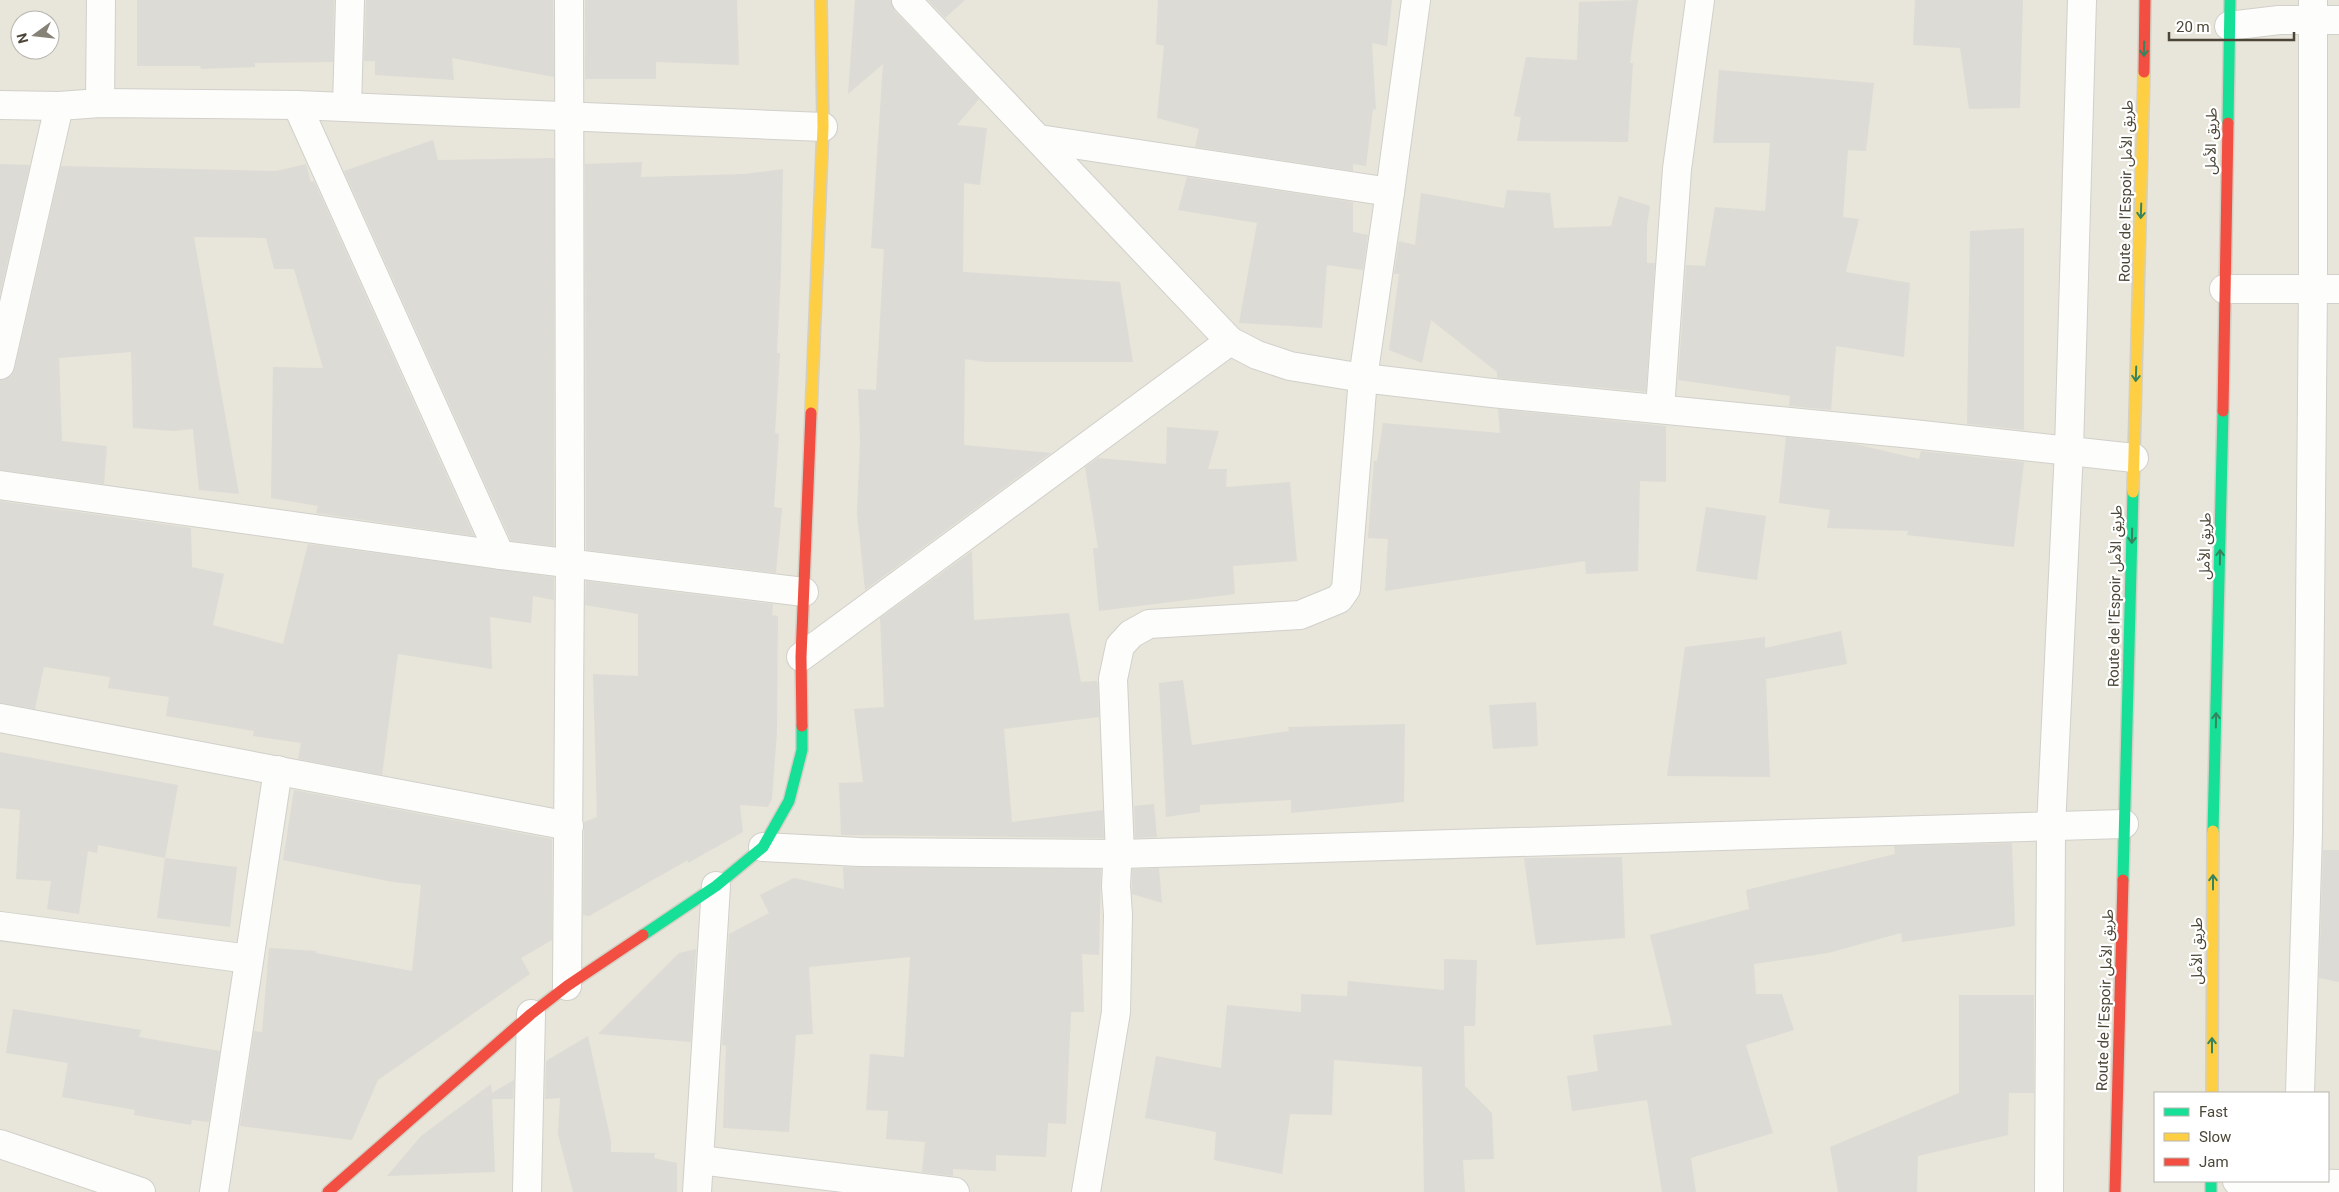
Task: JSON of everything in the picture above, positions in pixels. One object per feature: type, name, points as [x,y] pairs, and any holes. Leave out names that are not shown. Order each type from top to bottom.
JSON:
[{"type":"main road","points":[[328,1192],[531,1014],[567,986],[716,886],[763,847],[788,801],[802,750],[801,657],[822,127],[821,0]]},
{"type":"main road","name":"Route de l’Espoir طريق الأمل","points":[[2114,1192],[2145,0]]},
{"type":"main road","name":"طريق الأمل","points":[[2212,1092],[2213,814],[2222,465],[2229,13]]},
{"type":"street","points":[[100,103],[101,0]]},
{"type":"street","points":[[348,108],[350,0]]},
{"type":"street","points":[[567,986],[570,564],[569,0]]},
{"type":"street","points":[[906,0],[1230,341],[1257,356],[1290,366],[1363,378],[2134,458]]},
{"type":"street","points":[[1086,1192],[1116,1012],[1118,915],[1116,886],[1120,854],[1113,679],[1120,646],[1131,634],[1149,624],[1300,615],[1338,599],[1346,589],[1363,378],[1416,0]]},
{"type":"street","points":[[1660,410],[1677,169],[1700,0]]},
{"type":"street","points":[[2049,1192],[2051,826],[2069,450],[2082,0]]},
{"type":"street","points":[[2229,13],[2279,20],[2322,13],[2326,289],[2300,1092]]},
{"type":"street","points":[[0,105],[59,106],[100,103],[297,105],[822,127]]},
{"type":"street","points":[[297,105],[500,556]]},
{"type":"street","points":[[0,365],[59,106]]},
{"type":"street","points":[[1039,139],[1390,192]]},
{"type":"street","points":[[2224,289],[2326,289]]},
{"type":"street","points":[[801,657],[1230,341]]},
{"type":"street","points":[[0,485],[500,556],[804,592]]},
{"type":"street","points":[[0,718],[568,826]]},
{"type":"street","points":[[214,1192],[278,770]]},
{"type":"street","points":[[763,847],[860,852],[1120,854],[2124,824]]},
{"type":"street","points":[[697,1192],[716,886]]},
{"type":"street","points":[[0,926],[249,959]]},
{"type":"street","points":[[527,1192],[531,1014]]},
{"type":"street","points":[[0,1144],[140,1192]]},
{"type":"street","points":[[700,1160],[955,1192]]},
{"type":"street","points":[[2297,1182],[2339,1184]]},
{"type":"shaded area","points":[[0,0],[2339,0],[2339,1192],[0,1192]]},
{"type":"building","points":[[137,0],[334,0],[333,62],[255,63],[255,67],[201,69],[200,66],[137,66]]},
{"type":"building","points":[[366,0],[553,0],[554,77],[452,58],[454,80],[375,75],[375,61],[364,61]]},
{"type":"building","points":[[585,0],[737,0],[739,65],[656,62],[656,79],[585,79]]},
{"type":"building","points":[[855,0],[891,0],[895,11],[979,99],[957,125],[987,128],[980,185],[964,183],[963,272],[1120,282],[1133,362],[985,362],[965,359],[964,445],[1051,453],[865,590],[857,513],[860,441],[858,389],[876,390],[884,249],[871,248],[883,64],[848,94]]},
{"type":"building","points":[[928,0],[965,0],[945,18]]},
{"type":"building","points":[[1158,0],[1392,0],[1387,46],[1372,43],[1376,110],[1373,109],[1366,166],[1353,164],[1353,171],[1195,147],[1199,129],[1157,118],[1164,46],[1156,44]]},
{"type":"building","points":[[1638,0],[1630,63],[1633,63],[1628,142],[1517,141],[1521,117],[1514,116],[1526,57],[1577,60],[1579,2]]},
{"type":"building","points":[[1915,0],[2023,0],[2020,108],[1969,109],[1960,48],[1913,45]]},
{"type":"building","points":[[1719,70],[1874,83],[1866,151],[1848,150],[1843,217],[1859,219],[1846,272],[1910,283],[1904,357],[1836,346],[1831,410],[1789,406],[1790,396],[1678,380],[1686,265],[1705,266],[1715,207],[1765,211],[1770,143],[1713,143]]},
{"type":"building","points":[[433,140],[438,160],[554,158],[554,546],[511,541],[344,171]]},
{"type":"building","points":[[642,162],[641,177],[745,174],[783,169],[777,353],[780,353],[775,433],[779,434],[774,507],[782,508],[776,573],[586,550],[585,164]]},
{"type":"building","points":[[0,164],[30,165],[0,295]]},
{"type":"building","points":[[306,164],[311,182],[314,181],[474,536],[316,513],[318,506],[271,498],[273,367],[323,368],[294,269],[274,269],[266,238],[194,237],[239,494],[199,490],[193,429],[174,431],[133,428],[131,352],[59,358],[62,441],[107,446],[104,484],[0,470],[0,380],[11,376],[15,368],[61,166],[276,171]]},
{"type":"building","points":[[1187,177],[1353,202],[1353,232],[1368,235],[1363,270],[1327,265],[1322,328],[1239,323],[1257,223],[1178,210]]},
{"type":"building","points":[[1507,190],[1550,193],[1554,228],[1611,226],[1619,196],[1650,206],[1647,226],[1647,263],[1655,263],[1646,392],[1497,378],[1497,372],[1431,320],[1422,363],[1389,350],[1399,274],[1394,274],[1399,241],[1415,245],[1421,193],[1504,208]]},
{"type":"building","points":[[2024,228],[2024,430],[1967,424],[1970,231]]},
{"type":"building","points":[[1498,409],[1666,426],[1666,482],[1640,481],[1638,571],[1586,574],[1585,561],[1385,591],[1388,539],[1368,538],[1374,461],[1377,461],[1383,423],[1500,433]]},
{"type":"building","points":[[1167,427],[1219,431],[1208,469],[1227,469],[1226,487],[1290,482],[1297,561],[1233,566],[1235,594],[1099,611],[1093,548],[1098,548],[1085,467],[1098,458],[1166,464]]},
{"type":"building","points":[[1786,437],[1855,444],[1919,459],[1921,451],[2024,462],[2014,547],[1907,535],[1908,531],[1827,528],[1830,510],[1779,503]]},
{"type":"building","points":[[0,501],[191,528],[192,567],[224,574],[213,625],[283,644],[308,544],[554,577],[554,600],[533,596],[531,623],[490,617],[492,669],[398,654],[382,775],[298,759],[301,743],[253,736],[254,731],[166,716],[169,697],[108,688],[110,677],[44,667],[35,709],[0,703]]},
{"type":"building","points":[[1706,507],[1766,516],[1757,580],[1696,571]]},
{"type":"building","points":[[972,551],[974,620],[1069,613],[1081,682],[1097,681],[1098,687],[1099,717],[1004,729],[1012,822],[1103,810],[1104,838],[841,835],[839,783],[863,782],[854,709],[884,707],[880,618]]},
{"type":"building","points":[[586,581],[773,604],[772,615],[778,616],[777,732],[772,799],[768,807],[740,805],[743,832],[688,863],[688,860],[589,916],[583,915],[584,822],[597,817],[593,674],[638,676],[638,614],[585,605]]},
{"type":"building","points":[[1841,631],[1847,664],[1766,679],[1770,777],[1667,776],[1685,647],[1765,637],[1765,648]]},
{"type":"building","points":[[1183,680],[1192,745],[1289,731],[1288,727],[1405,724],[1404,802],[1291,813],[1291,800],[1200,805],[1200,812],[1166,817],[1159,683]]},
{"type":"building","points":[[1536,702],[1538,746],[1493,749],[1489,705]]},
{"type":"building","points":[[0,752],[178,785],[165,858],[98,845],[97,853],[88,851],[79,914],[47,909],[51,881],[16,879],[20,810],[0,808]]},
{"type":"building","points":[[294,790],[552,839],[552,940],[521,958],[530,974],[378,1080],[352,1140],[240,1126],[254,1031],[262,1032],[269,948],[316,951],[316,953],[412,971],[421,885],[393,882],[283,860]]},
{"type":"building","points":[[1154,804],[1157,837],[1135,838],[1134,806]]},
{"type":"building","points":[[2012,843],[2015,926],[1902,942],[1901,933],[1828,953],[1754,964],[1756,994],[1782,994],[1794,1030],[1746,1045],[1773,1133],[1691,1158],[1696,1192],[1662,1192],[1647,1100],[1572,1111],[1567,1076],[1598,1071],[1593,1035],[1672,1025],[1650,935],[1749,909],[1746,890],[1895,854],[1894,846]]},
{"type":"building","points":[[2323,850],[2339,850],[2339,982],[2319,978]]},
{"type":"building","points":[[1622,857],[1625,938],[1536,945],[1524,858]]},
{"type":"building","points":[[165,858],[237,867],[230,927],[157,918]]},
{"type":"building","points":[[843,867],[1101,869],[1099,955],[1082,954],[1084,1012],[1071,1012],[1066,1124],[1048,1123],[1046,1157],[996,1155],[996,1171],[953,1169],[953,1176],[922,1172],[925,1142],[886,1139],[888,1111],[866,1110],[870,1054],[904,1057],[910,957],[809,967],[813,1034],[796,1035],[789,1132],[723,1128],[726,1046],[722,1045],[729,934],[769,913],[760,895],[794,878],[844,889]]},
{"type":"building","points":[[1159,868],[1162,903],[1132,894],[1132,869]]},
{"type":"building","points":[[696,949],[691,1042],[598,1034],[679,953]]},
{"type":"building","points":[[1444,959],[1477,960],[1475,1026],[1464,1026],[1465,1086],[1492,1113],[1494,1159],[1463,1160],[1465,1192],[1424,1192],[1422,1067],[1334,1060],[1332,1115],[1290,1114],[1282,1174],[1214,1160],[1216,1132],[1145,1118],[1156,1056],[1221,1068],[1227,1005],[1301,1012],[1301,994],[1347,996],[1348,981],[1444,990]]},
{"type":"building","points":[[1959,995],[2034,995],[2034,1093],[2009,1093],[2008,1135],[1918,1156],[1917,1192],[1838,1192],[1830,1147],[1959,1093]]},
{"type":"building","points":[[13,1009],[141,1030],[139,1037],[220,1051],[209,1122],[192,1120],[191,1125],[134,1115],[135,1110],[62,1097],[68,1063],[6,1053]]},
{"type":"building","points":[[588,1036],[611,1141],[611,1152],[655,1153],[654,1158],[677,1163],[677,1192],[573,1192],[558,1134],[560,1098],[545,1099],[546,1061]]},
{"type":"building","points":[[514,1080],[513,1099],[492,1099],[495,1172],[387,1176],[421,1136],[491,1084],[492,1093]]},
{"type":"traffic: fast","points":[[2228,123],[2230,0]]},
{"type":"traffic: fast","points":[[2213,831],[2223,411]]},
{"type":"traffic: fast","points":[[2123,880],[2133,492]]},
{"type":"traffic: fast","points":[[643,935],[716,886],[763,847],[789,801],[802,750],[802,726]]},
{"type":"traffic: fast","points":[[2211,1182],[2211,1192]]},
{"type":"traffic: slow","points":[[811,413],[823,127],[821,0]]},
{"type":"traffic: slow","points":[[2133,492],[2144,72]]},
{"type":"traffic: slow","points":[[2212,1092],[2213,831]]},
{"type":"traffic: jam","points":[[2144,72],[2145,0]]},
{"type":"traffic: jam","points":[[2223,411],[2228,123]]},
{"type":"traffic: jam","points":[[802,726],[801,657],[811,413]]},
{"type":"traffic: jam","points":[[2115,1192],[2123,880]]},
{"type":"traffic: jam","points":[[328,1192],[531,1014],[567,986],[643,935]]}]
